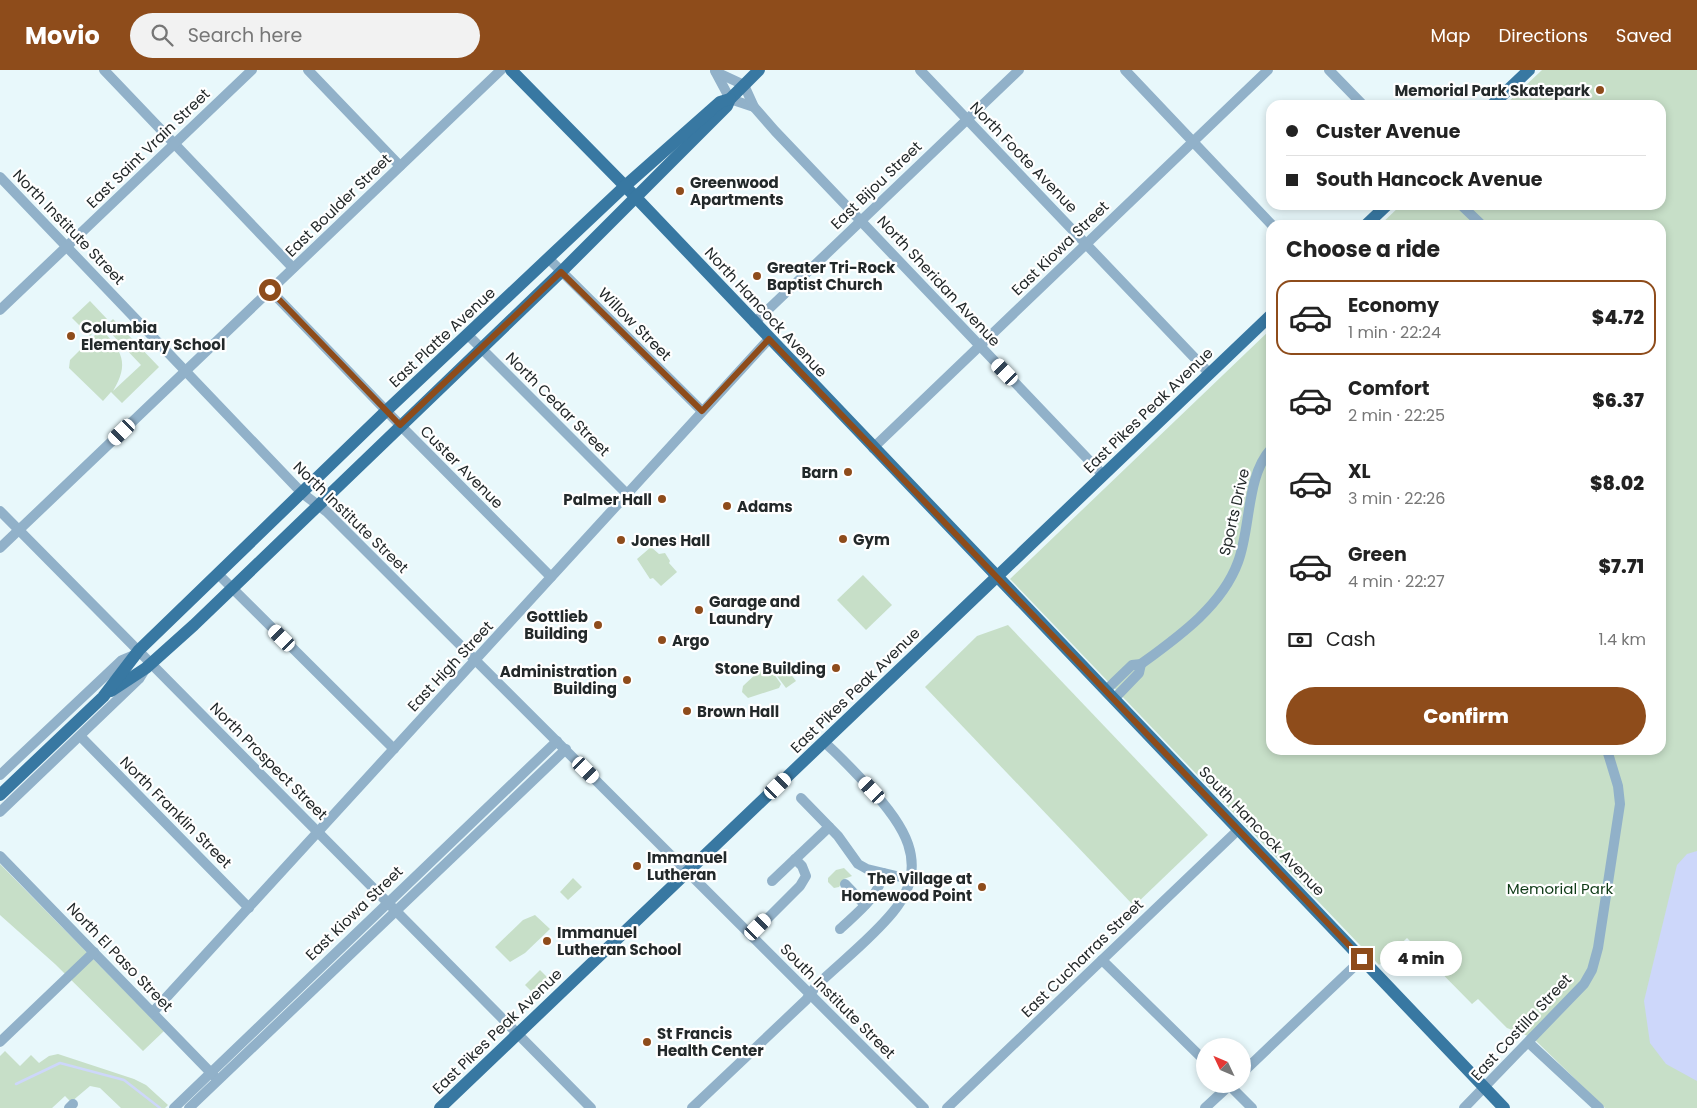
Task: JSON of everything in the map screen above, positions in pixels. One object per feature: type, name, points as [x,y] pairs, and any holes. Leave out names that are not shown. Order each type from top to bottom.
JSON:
[{"type":"main road","name":"North Hancock Avenue","points":[[512,70],[637,198],[996,578]]},
{"type":"main road","name":"East Platte Avenue","points":[[0,795],[103,697],[149,665],[232,588],[637,198],[727,106],[730,99],[759,70]]},
{"type":"main road","points":[[1497,100],[1529,70]]},
{"type":"main road","name":"East Platte Avenue","points":[[103,697],[136,652],[386,411],[625,186],[720,102],[730,99]]},
{"type":"main road","points":[[1371,220],[1382,210]]},
{"type":"main road","name":"East Pikes Peak Avenue","points":[[440,1108],[1266,320]]},
{"type":"main road","name":"South Hancock Avenue","points":[[996,578],[1504,1108]]},
{"type":"street","points":[[104,70],[293,268]]},
{"type":"street","name":"East Saint Vrain Street","points":[[0,310],[252,70]]},
{"type":"street","points":[[308,70],[400,166]]},
{"type":"street","name":"East Boulder Street","points":[[0,548],[500,70]]},
{"type":"street","name":"North Foote Avenue","points":[[920,70],[1209,374]]},
{"type":"street","name":"East Bijou Street","points":[[754,323],[1019,70]]},
{"type":"street","points":[[1125,70],[1267,220]]},
{"type":"street","name":"East Kiowa Street","points":[[873,448],[1268,70]]},
{"type":"street","points":[[1329,70],[1358,100]]},
{"type":"street","points":[[715,71],[744,85]]},
{"type":"street","points":[[715,71],[730,99]]},
{"type":"street","name":"North Sheridan Avenue","points":[[744,85],[754,107],[1103,476]]},
{"type":"street","name":"North Sheridan Avenue","points":[[730,99],[754,107]]},
{"type":"street","name":"North Institute Street","points":[[0,177],[302,493],[319,504],[688,872]]},
{"type":"street","points":[[1466,210],[1477,220]]},
{"type":"street","name":"Willow Street","points":[[548,258],[702,411]]},
{"type":"street","name":"Custer Avenue","points":[[270,290],[386,411],[551,577]]},
{"type":"street","name":"North Cedar Street","points":[[468,335],[627,494]]},
{"type":"street","name":"East High Street","points":[[153,1012],[769,339]]},
{"type":"street","name":"Sports Drive","points":[[1110,695],[1132,665],[1141,664],[1216,601],[1226,588],[1242,553],[1257,473],[1266,455]]},
{"type":"street","name":"North Prospect Street","points":[[0,511],[136,652],[398,912],[590,1108]]},
{"type":"street","points":[[218,574],[394,749]]},
{"type":"street","points":[[0,774],[122,660],[136,652]]},
{"type":"street","points":[[0,812],[81,737],[139,679],[149,665]]},
{"type":"street","name":"North Franklin Street","points":[[81,737],[249,908]]},
{"type":"street","name":"East Kiowa Street","points":[[175,1107],[210,1071],[557,741]]},
{"type":"street","points":[[692,1108],[893,913],[902,898],[909,879],[911,852],[900,824],[885,804],[824,742]]},
{"type":"street","name":"East Kiowa Street","points":[[189,1108],[398,912],[566,749]]},
{"type":"street","name":"East Costilla Street","points":[[1464,1108],[1529,1043],[1584,984],[1592,970],[1598,948],[1619,814],[1618,786],[1609,755]]},
{"type":"street","points":[[801,798],[838,836],[858,864],[909,879]]},
{"type":"street","points":[[772,881],[829,827]]},
{"type":"street","name":"East Cucharras Street","points":[[947,1108],[1238,830]]},
{"type":"street","name":"North El Paso Street","points":[[0,856],[218,1080]]},
{"type":"street","points":[[751,935],[800,886],[806,876],[802,866],[795,859]]},
{"type":"street","name":"South Institute Street","points":[[688,872],[924,1108]]},
{"type":"street","points":[[840,929],[879,887],[884,873]]},
{"type":"street","points":[[846,884],[865,904]]},
{"type":"street","points":[[0,1042],[94,952]]},
{"type":"street","points":[[1251,1064],[1362,959]]},
{"type":"street","points":[[1102,960],[1196,1052]]},
{"type":"street","points":[[1529,1043],[1599,1108]]},
{"type":"street","points":[[1206,1108],[1221,1093]]},
{"type":"street","points":[[1238,1093],[1252,1108]]},
{"type":"green space","name":"Memorial Park","points":[[1542,70],[1697,70],[1697,1108],[1605,1108],[1533,1038],[1507,1028],[1478,999],[1472,1004],[1407,938],[1379,965],[1010,579],[1266,334],[1266,755],[1666,755],[1666,220],[1385,220],[1396,210],[1666,210],[1666,100],[1510,100]]},
{"type":"green space","points":[[90,301],[107,319],[90,336],[72,318]]},
{"type":"green space","points":[[113,319],[159,367],[122,403],[111,392],[103,401],[69,368],[70,360],[101,329],[119,351],[121,358],[121,373],[113,391],[141,365],[105,327]]},
{"type":"green space","points":[[651,547],[659,554],[665,553],[670,561],[669,563],[677,572],[661,586],[653,578],[650,579],[637,559]]},
{"type":"green space","points":[[863,575],[892,605],[866,630],[837,600]]},
{"type":"green space","points":[[1008,625],[1208,835],[1134,906],[925,687],[977,636]]},
{"type":"green space","points":[[784,665],[796,681],[786,688],[774,672]]},
{"type":"green space","points":[[761,669],[774,674],[781,684],[779,688],[748,698],[742,692],[743,686]]},
{"type":"green space","points":[[0,864],[164,1031],[143,1051],[55,964],[0,915]]},
{"type":"green space","points":[[844,868],[852,876],[844,879],[839,887],[834,888],[828,882],[828,878],[836,870]]},
{"type":"green space","points":[[573,878],[582,887],[568,900],[560,892]]},
{"type":"green space","points":[[535,915],[550,929],[525,953],[510,962],[495,947],[523,920]]},
{"type":"green space","points":[[540,970],[549,979],[534,994],[525,985]]},
{"type":"green space","points":[[5,1051],[20,1066],[31,1055],[39,1063],[49,1056],[58,1054],[134,1079],[146,1085],[168,1105],[165,1108],[121,1108],[100,1088],[90,1086],[71,1102],[65,1096],[52,1108],[0,1108],[0,1056]]},
{"type":"water","points":[[1697,851],[1697,1081],[1666,1064],[1650,1043],[1644,1001],[1677,865],[1687,854]]},
{"type":"waterway","points":[[16,1084],[60,1063],[124,1080],[160,1108]]},
{"type":"place","name":"Memorial Park Skatepark","points":[[1600,90]]},
{"type":"place","name":"Greenwood Apartments","points":[[680,191]]},
{"type":"place","name":"Greater Tri-Rock Baptist Church","points":[[757,276]]},
{"type":"place","name":"Columbia Elementary School","points":[[71,336]]},
{"type":"place","name":"Barn","points":[[848,472]]},
{"type":"place","name":"Palmer Hall","points":[[662,499]]},
{"type":"place","name":"Adams","points":[[727,506]]},
{"type":"place","name":"Gym","points":[[843,539]]},
{"type":"place","name":"Jones Hall","points":[[621,540]]},
{"type":"place","name":"Garage and Laundry","points":[[699,610]]},
{"type":"place","name":"Gottlieb Building","points":[[598,625]]},
{"type":"place","name":"Argo","points":[[662,640]]},
{"type":"place","name":"Stone Building","points":[[836,668]]},
{"type":"place","name":"Administration Building","points":[[627,680]]},
{"type":"place","name":"Brown Hall","points":[[687,711]]},
{"type":"place","name":"Immanuel Lutheran","points":[[637,866]]},
{"type":"place","name":"The Village at Homewood Point","points":[[982,887]]},
{"type":"place","name":"Immanuel Lutheran School","points":[[547,941]]},
{"type":"place","name":"St Francis Health Center","points":[[647,1042]]},
{"type":"route","points":[[270,290],[400,425],[561,272],[702,411],[769,339],[1362,959]]}]
